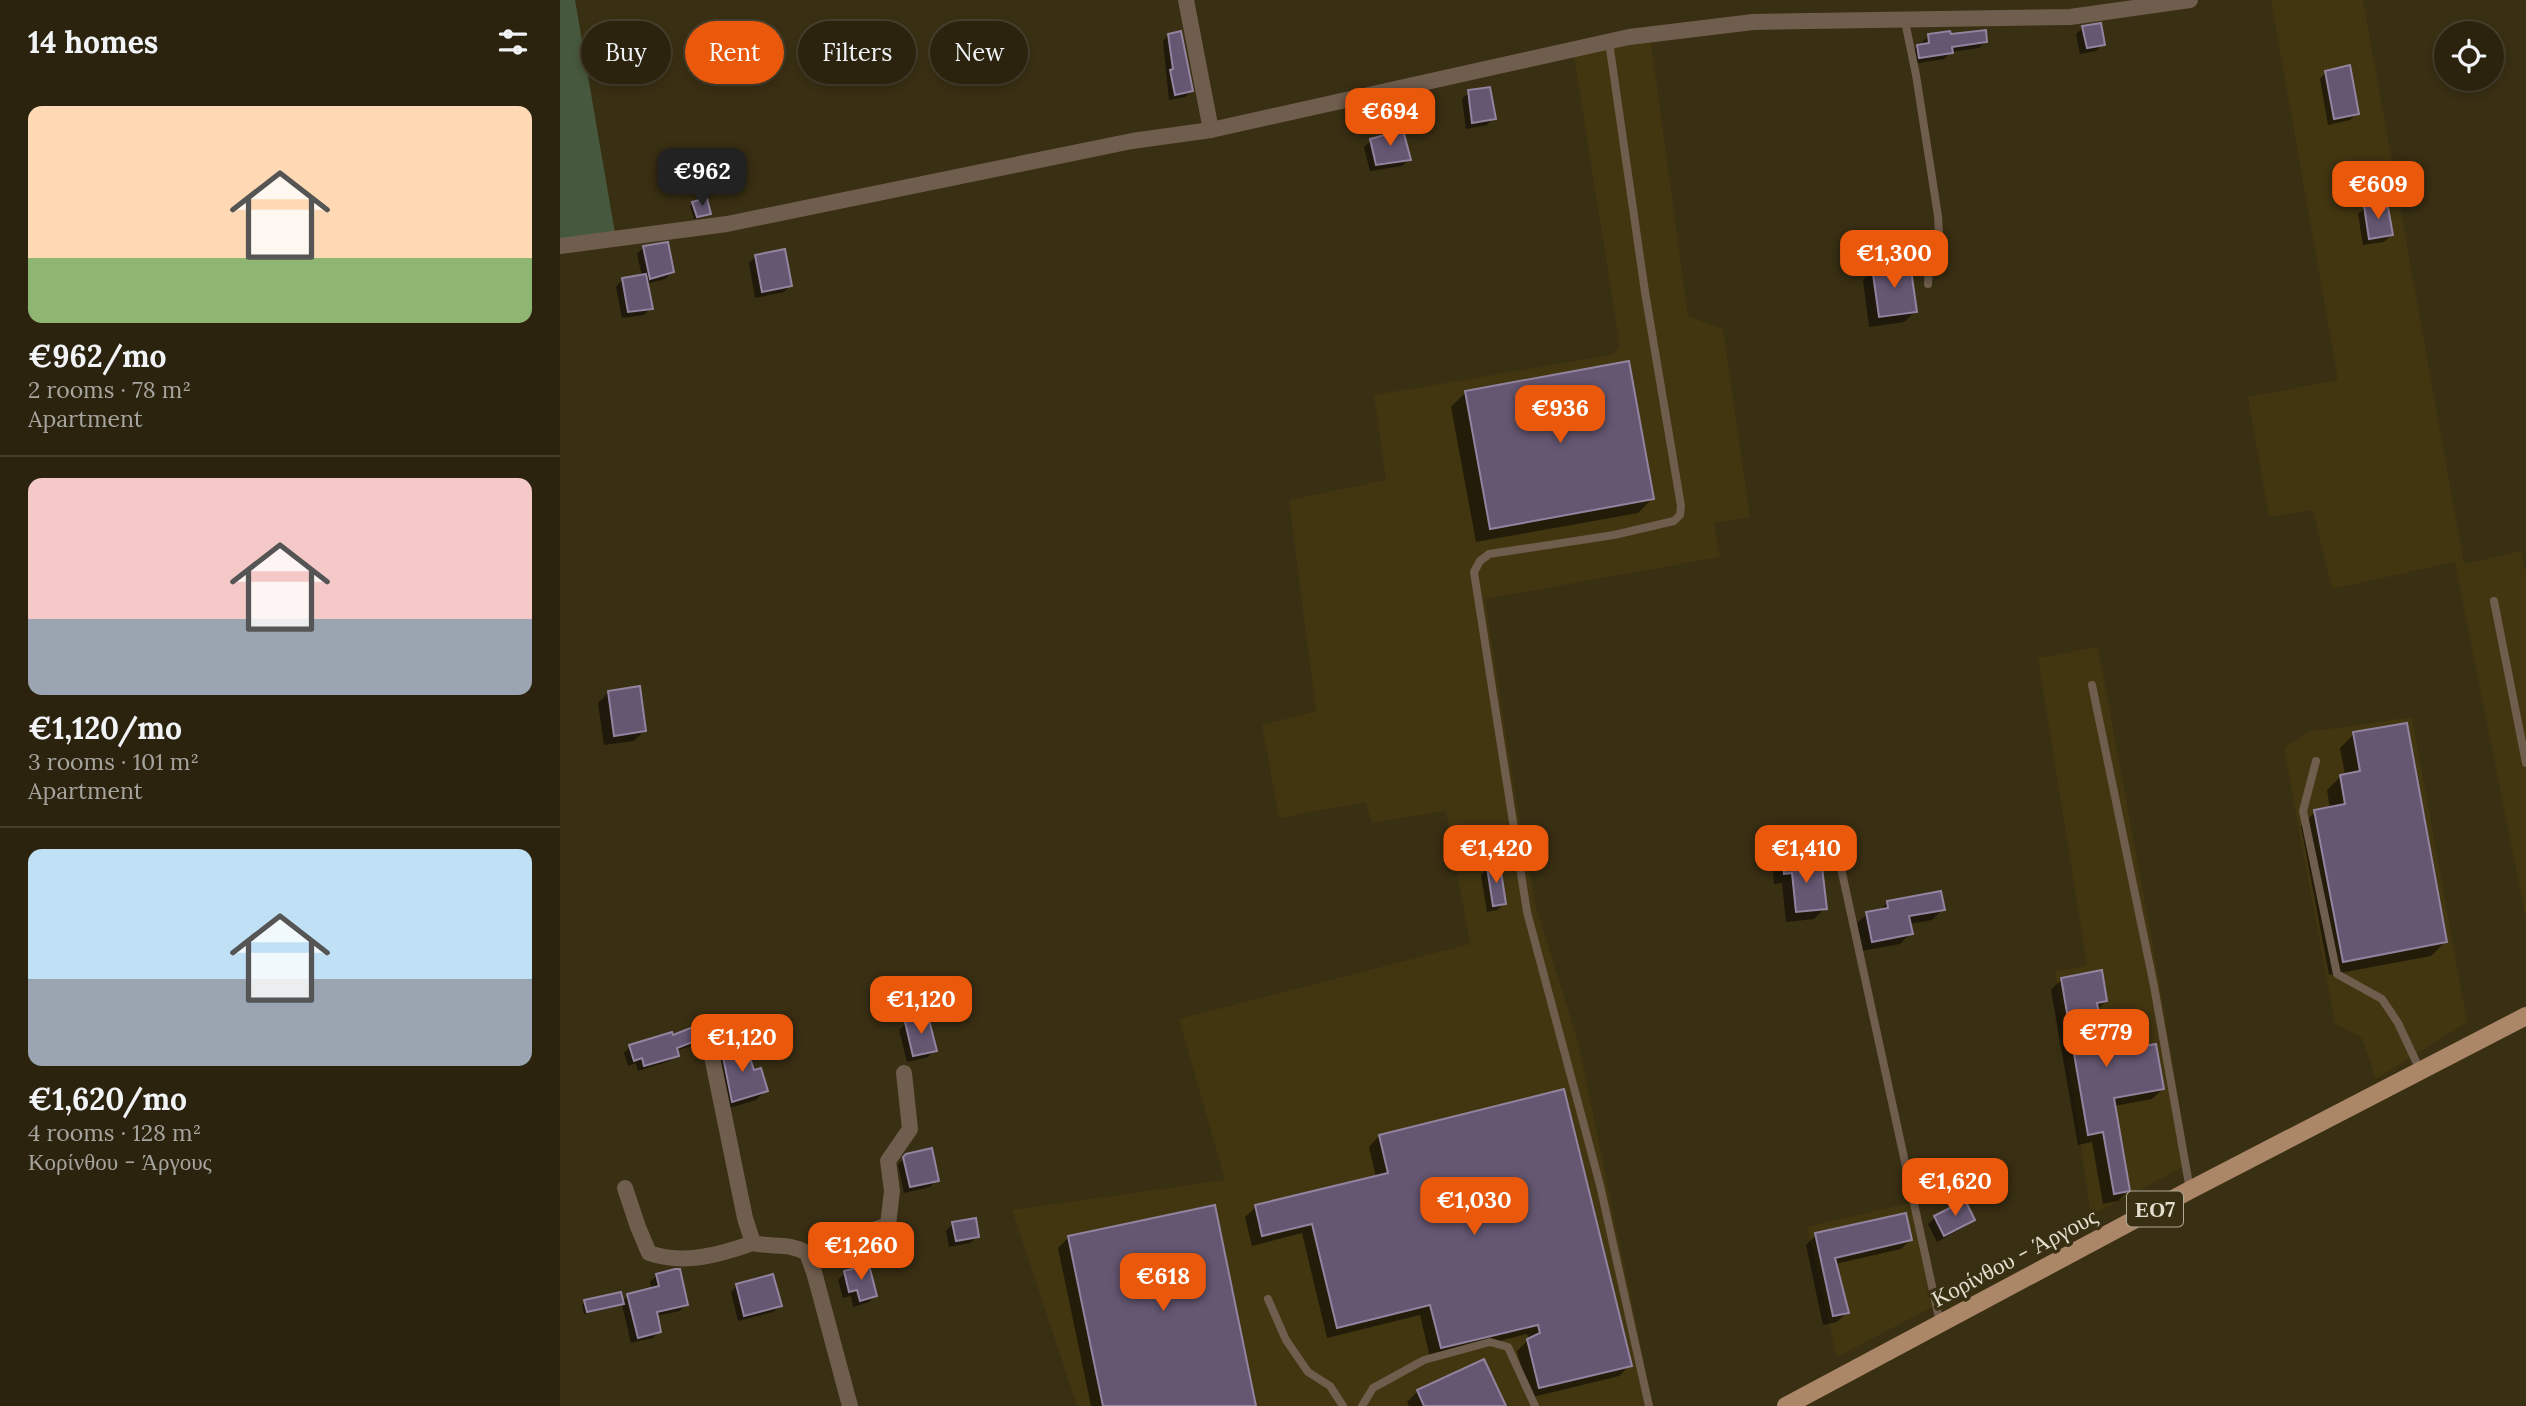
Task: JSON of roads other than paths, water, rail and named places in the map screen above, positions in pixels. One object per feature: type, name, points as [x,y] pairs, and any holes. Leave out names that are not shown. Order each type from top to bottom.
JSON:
[{"type":"main road","name":"Κορίνθου - Άργους","points":[[1786,1406],[2190,1190],[2526,1016]]},
{"type":"street","points":[[1186,0],[1211,131]]},
{"type":"street","points":[[560,246],[727,225],[1132,141],[1211,131],[1609,42],[1753,22],[1905,22],[2070,17],[2190,0]]},
{"type":"street","points":[[710,1047],[745,1218],[753,1243]]},
{"type":"street","points":[[807,1253],[888,1225],[892,1191],[888,1161],[911,1129],[904,1073]]},
{"type":"street","points":[[625,1188],[649,1253],[665,1258],[689,1259],[722,1254],[753,1243],[769,1247],[792,1245],[807,1253],[850,1406]]},
{"type":"lane","points":[[1905,22],[1938,216],[1939,234],[1930,249],[1928,284]]},
{"type":"lane","points":[[1609,42],[1645,292],[1681,506],[1680,515],[1674,521],[1614,535],[1489,554],[1480,561],[1474,572],[1527,912],[1600,1185],[1649,1406]]},
{"type":"lane","points":[[2494,601],[2526,763]]},
{"type":"lane","points":[[2092,685],[2154,986],[2190,1190]]},
{"type":"lane","points":[[2316,761],[2303,811],[2337,974],[2382,999],[2398,1023],[2421,1071]]},
{"type":"lane","points":[[1841,868],[1940,1324]]},
{"type":"lane","points":[[1268,1299],[1286,1340],[1307,1372],[1330,1386],[1343,1406]]},
{"type":"lane","points":[[1362,1406],[1373,1388],[1424,1360],[1490,1342],[1508,1347],[1535,1406]]}]
